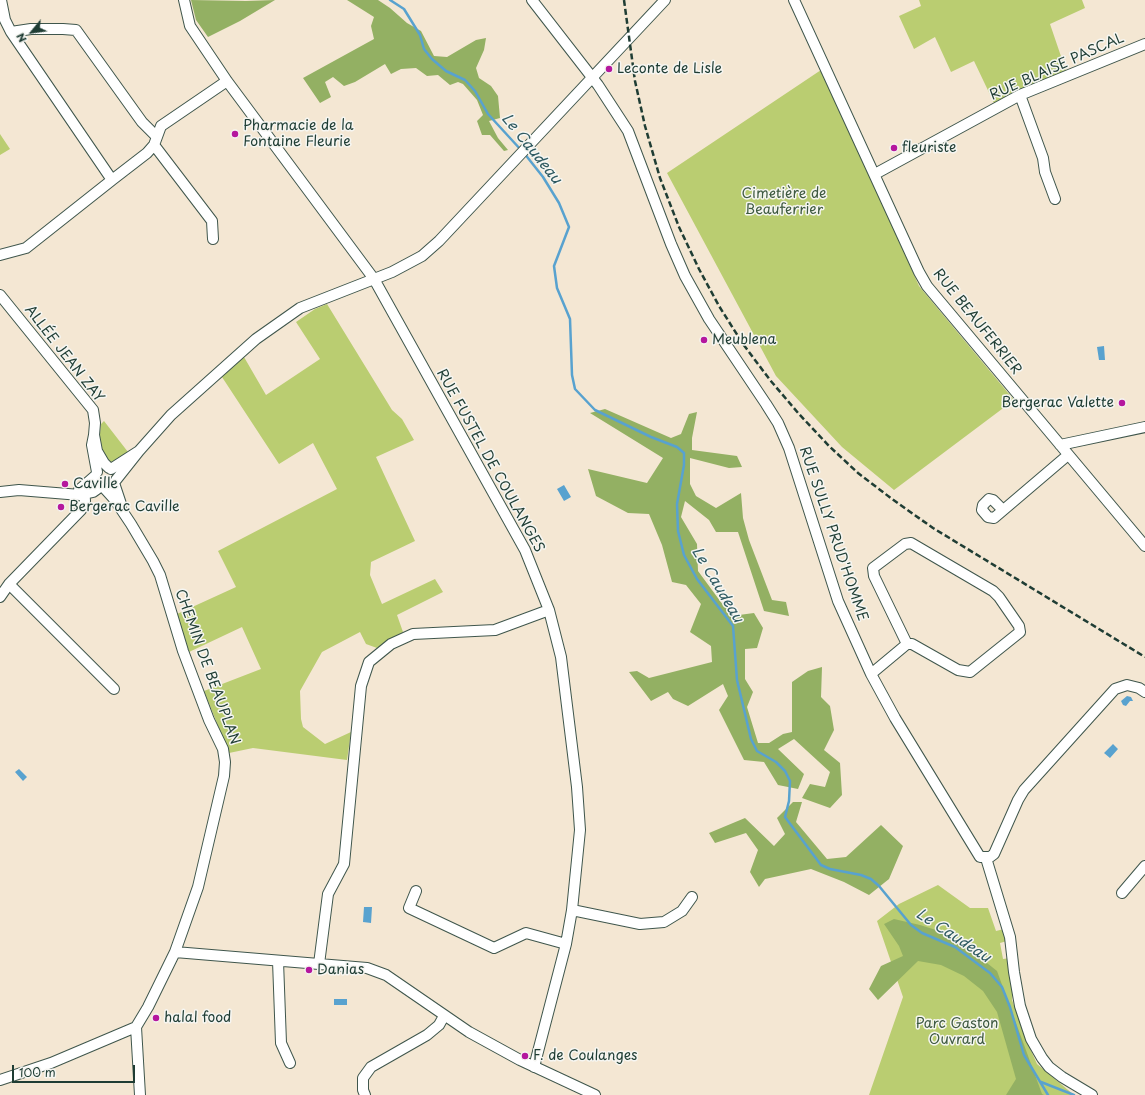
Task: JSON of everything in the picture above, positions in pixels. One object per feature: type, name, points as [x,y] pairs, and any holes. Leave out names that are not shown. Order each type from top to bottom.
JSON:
[{"type":"street","points":[[1,0],[5,20],[11,32],[112,180]]},
{"type":"street","name":"RUE FUSTEL DE COULANGES","points":[[184,0],[190,26],[227,81],[374,279],[525,550],[549,610],[561,657],[577,787],[580,830],[572,910],[566,944],[534,1067]]},
{"type":"street","name":"RUE SULLY PRUD'HOMME","points":[[532,0],[598,85],[628,131],[668,237],[685,276],[709,319],[778,423],[796,467],[838,601],[871,674],[895,718],[974,849],[980,857],[986,858]]},
{"type":"street","points":[[84,490],[93,492],[102,488],[110,488],[139,451],[172,415],[256,339],[300,308],[392,272],[422,256],[428,251],[665,0]]},
{"type":"street","name":"RUE BEAUFERRIER","points":[[794,0],[916,266],[927,286],[1145,546]]},
{"type":"street","points":[[11,32],[31,29],[63,28],[76,30],[212,220],[213,239]]},
{"type":"street","name":"RUE BLAISE PASCAL","points":[[875,174],[1020,95],[1145,44]]},
{"type":"street","points":[[0,255],[26,248],[147,153],[155,141],[161,126],[227,81]]},
{"type":"street","points":[[1020,95],[1043,158],[1045,172],[1055,199]]},
{"type":"street","name":"ALLÉE JEAN ZAY","points":[[0,295],[93,410],[95,424],[92,445],[96,474]]},
{"type":"street","points":[[1060,445],[1145,427]]},
{"type":"street","name":"ALLÉE JEAN ZAY","points":[[94,435],[97,451],[104,463],[110,468]]},
{"type":"street","points":[[0,492],[19,490],[80,495],[96,474],[103,468],[110,468],[139,451]]},
{"type":"street","points":[[1002,510],[1068,455]]},
{"type":"street","points":[[110,468],[116,475],[115,482]]},
{"type":"street","points":[[96,474],[96,484],[102,488]]},
{"type":"street","name":"CHEMIN DE BEAUPLAN","points":[[115,482],[120,501],[131,524]]},
{"type":"street","name":"CHEMIN DE BEAUPLAN","points":[[102,488],[115,500],[131,524],[160,575],[188,665],[209,720],[223,749],[225,762],[224,776],[198,887],[174,952],[148,1007],[136,1027]]},
{"type":"street","points":[[0,597],[9,584],[81,510],[85,501],[84,490]]},
{"type":"street","points":[[871,674],[906,644],[912,644],[958,670],[970,672],[1020,632],[1019,626],[999,597],[993,591],[911,543],[905,544],[873,568],[874,576],[906,644]]},
{"type":"street","points":[[9,584],[114,689]]},
{"type":"street","points":[[319,964],[328,894],[344,864],[360,686],[369,662],[391,644],[413,634],[495,630],[549,610]]},
{"type":"street","points":[[1092,1095],[1062,1077],[1050,1067],[1042,1058],[1032,1039],[1020,1006],[1010,937],[986,858],[994,854],[1015,806],[1024,790],[1115,689],[1127,685],[1139,688],[1145,692]]},
{"type":"street","points":[[1122,893],[1145,866]]},
{"type":"street","points":[[416,891],[409,908],[494,948],[526,933],[566,944]]},
{"type":"street","points":[[572,910],[646,924],[664,922],[682,911],[692,897]]},
{"type":"street","points":[[174,952],[367,968],[386,975],[469,1032],[534,1067],[595,1095]]},
{"type":"street","points":[[278,961],[281,1043],[290,1063]]},
{"type":"street","points":[[365,1095],[362,1078],[371,1067],[427,1035],[439,1025],[444,1016]]},
{"type":"street","points":[[0,1080],[51,1063],[136,1027],[140,1095]]},
{"type":"green space","points":[[191,0],[275,0],[240,21],[208,37],[196,20]]},
{"type":"green space","points":[[347,0],[378,0],[407,23],[421,31],[434,56],[447,57],[476,40],[486,38],[484,50],[476,68],[479,78],[491,86],[498,96],[500,118],[489,121],[498,138],[508,150],[504,151],[490,135],[482,135],[477,121],[483,115],[477,100],[463,84],[458,82],[450,85],[438,75],[427,76],[416,68],[401,69],[391,74],[385,64],[355,82],[344,86],[333,77],[325,82],[331,97],[320,103],[303,78],[374,39],[371,26],[374,17]]},
{"type":"green space","points":[[919,0],[1082,0],[1085,8],[1050,24],[1066,71],[1011,93],[994,103],[974,61],[951,72],[935,37],[914,49],[899,16],[921,6]]},
{"type":"green space","name":"Cimetière de Beauferrier","points":[[821,70],[919,286],[1014,400],[894,490],[842,447],[776,376],[667,173]]},
{"type":"green space","points":[[0,134],[10,149],[0,155]]},
{"type":"green space","points":[[327,304],[392,410],[402,419],[414,440],[376,457],[415,541],[371,562],[370,575],[382,604],[435,579],[443,592],[397,615],[403,632],[377,648],[366,644],[360,632],[322,652],[300,691],[301,719],[303,727],[325,744],[351,732],[347,760],[253,748],[229,753],[204,691],[261,669],[242,627],[189,652],[177,614],[236,587],[218,551],[337,489],[313,443],[279,464],[222,377],[244,357],[266,395],[320,359],[296,322],[315,309]]},
{"type":"green space","points":[[605,409],[671,438],[681,434],[689,414],[697,412],[692,438],[692,450],[737,456],[742,467],[729,468],[690,458],[690,484],[696,496],[716,508],[741,493],[743,518],[749,540],[772,600],[786,602],[789,616],[764,611],[738,532],[716,532],[709,520],[685,501],[681,517],[697,544],[698,571],[723,605],[739,615],[754,613],[763,628],[757,648],[745,649],[745,679],[753,692],[747,707],[758,743],[769,743],[783,734],[792,732],[792,682],[808,671],[822,667],[821,697],[830,706],[834,730],[824,750],[840,763],[842,795],[830,808],[802,798],[810,784],[825,787],[830,772],[794,739],[778,749],[804,774],[798,789],[778,785],[764,762],[744,760],[719,710],[728,696],[723,684],[688,706],[673,699],[668,692],[651,701],[629,672],[637,671],[649,678],[712,662],[711,646],[690,632],[701,604],[686,585],[672,582],[662,545],[649,514],[628,513],[596,496],[588,469],[647,483],[663,458],[590,413]]},
{"type":"green space","points":[[104,421],[128,452],[116,461],[110,462],[104,456],[99,442],[101,424]]},
{"type":"green space","points":[[793,802],[802,802],[796,822],[827,859],[846,857],[881,825],[903,846],[889,879],[869,895],[844,882],[811,869],[765,879],[759,887],[750,872],[758,850],[746,833],[715,843],[709,833],[745,818],[774,846],[785,834],[777,818]]},
{"type":"green space","name":"Parc Gaston Ouvrard","points":[[938,885],[970,908],[988,908],[996,931],[1004,929],[1007,941],[1000,943],[1003,959],[1010,958],[1013,984],[1012,1000],[1029,1046],[1037,1064],[1074,1095],[869,1095],[903,997],[877,921],[899,904]]},
{"type":"green space","points":[[894,919],[952,935],[997,971],[1042,1094],[1044,1095],[1006,1095],[1016,1079],[997,1012],[983,991],[964,976],[941,965],[918,961],[878,1000],[869,989],[881,966],[903,956],[899,946],[884,924]]},
{"type":"water","points":[[1104,346],[1105,360],[1099,360],[1097,347]]},
{"type":"water","points":[[564,485],[571,497],[564,501],[557,489]]},
{"type":"water","points":[[1127,696],[1131,697],[1133,701],[1130,701],[1126,706],[1123,705],[1121,701]]},
{"type":"water","points":[[1113,744],[1118,749],[1110,758],[1104,753]]},
{"type":"water","points":[[19,769],[27,777],[23,781],[15,772]]},
{"type":"water","points":[[364,907],[372,907],[371,923],[363,922]]},
{"type":"water","points":[[334,999],[347,999],[347,1005],[334,1005]]},
{"type":"waterway","name":"Le Caudeau","points":[[390,0],[404,9],[420,35],[424,49],[432,59],[446,71],[465,80],[475,91],[488,114],[521,150]]},
{"type":"waterway","name":"Le Caudeau","points":[[524,153],[543,177],[559,203],[569,227],[554,266],[557,288],[570,319],[572,375],[575,389],[595,410],[651,437],[677,447],[684,453],[684,465],[677,504],[678,531],[684,555],[697,579],[733,626],[737,680],[751,739],[757,751],[776,762],[785,771],[790,781],[789,801],[785,817],[821,865],[830,869],[861,875],[871,879],[879,886],[911,925],[922,933],[955,947],[990,973],[1002,987],[1010,1007],[1024,1055],[1048,1095]]},
{"type":"waterway","name":"Le Caudeau","points":[[1041,1082],[1074,1095]]},
{"type":"railway","points":[[624,0],[635,81],[645,126],[660,178],[679,227],[719,306],[743,344],[770,380],[829,446],[858,473],[892,499],[933,528],[1145,657]]},
{"type":"place","name":"Leconte de Lisle","points":[[609,69]]},
{"type":"place","name":"Pharmacie de la Fontaine Fleurie","points":[[235,134]]},
{"type":"place","name":"fleuriste","points":[[894,148]]},
{"type":"place","name":"Meublena","points":[[704,340]]},
{"type":"place","name":"Bergerac Valette","points":[[1122,403]]},
{"type":"place","name":"Caville","points":[[65,484]]},
{"type":"place","name":"Bergerac Caville","points":[[61,507]]},
{"type":"place","name":"Danias","points":[[309,970]]},
{"type":"place","name":"halal food","points":[[156,1018]]},
{"type":"place","name":"F. de Coulanges","points":[[525,1056]]}]
